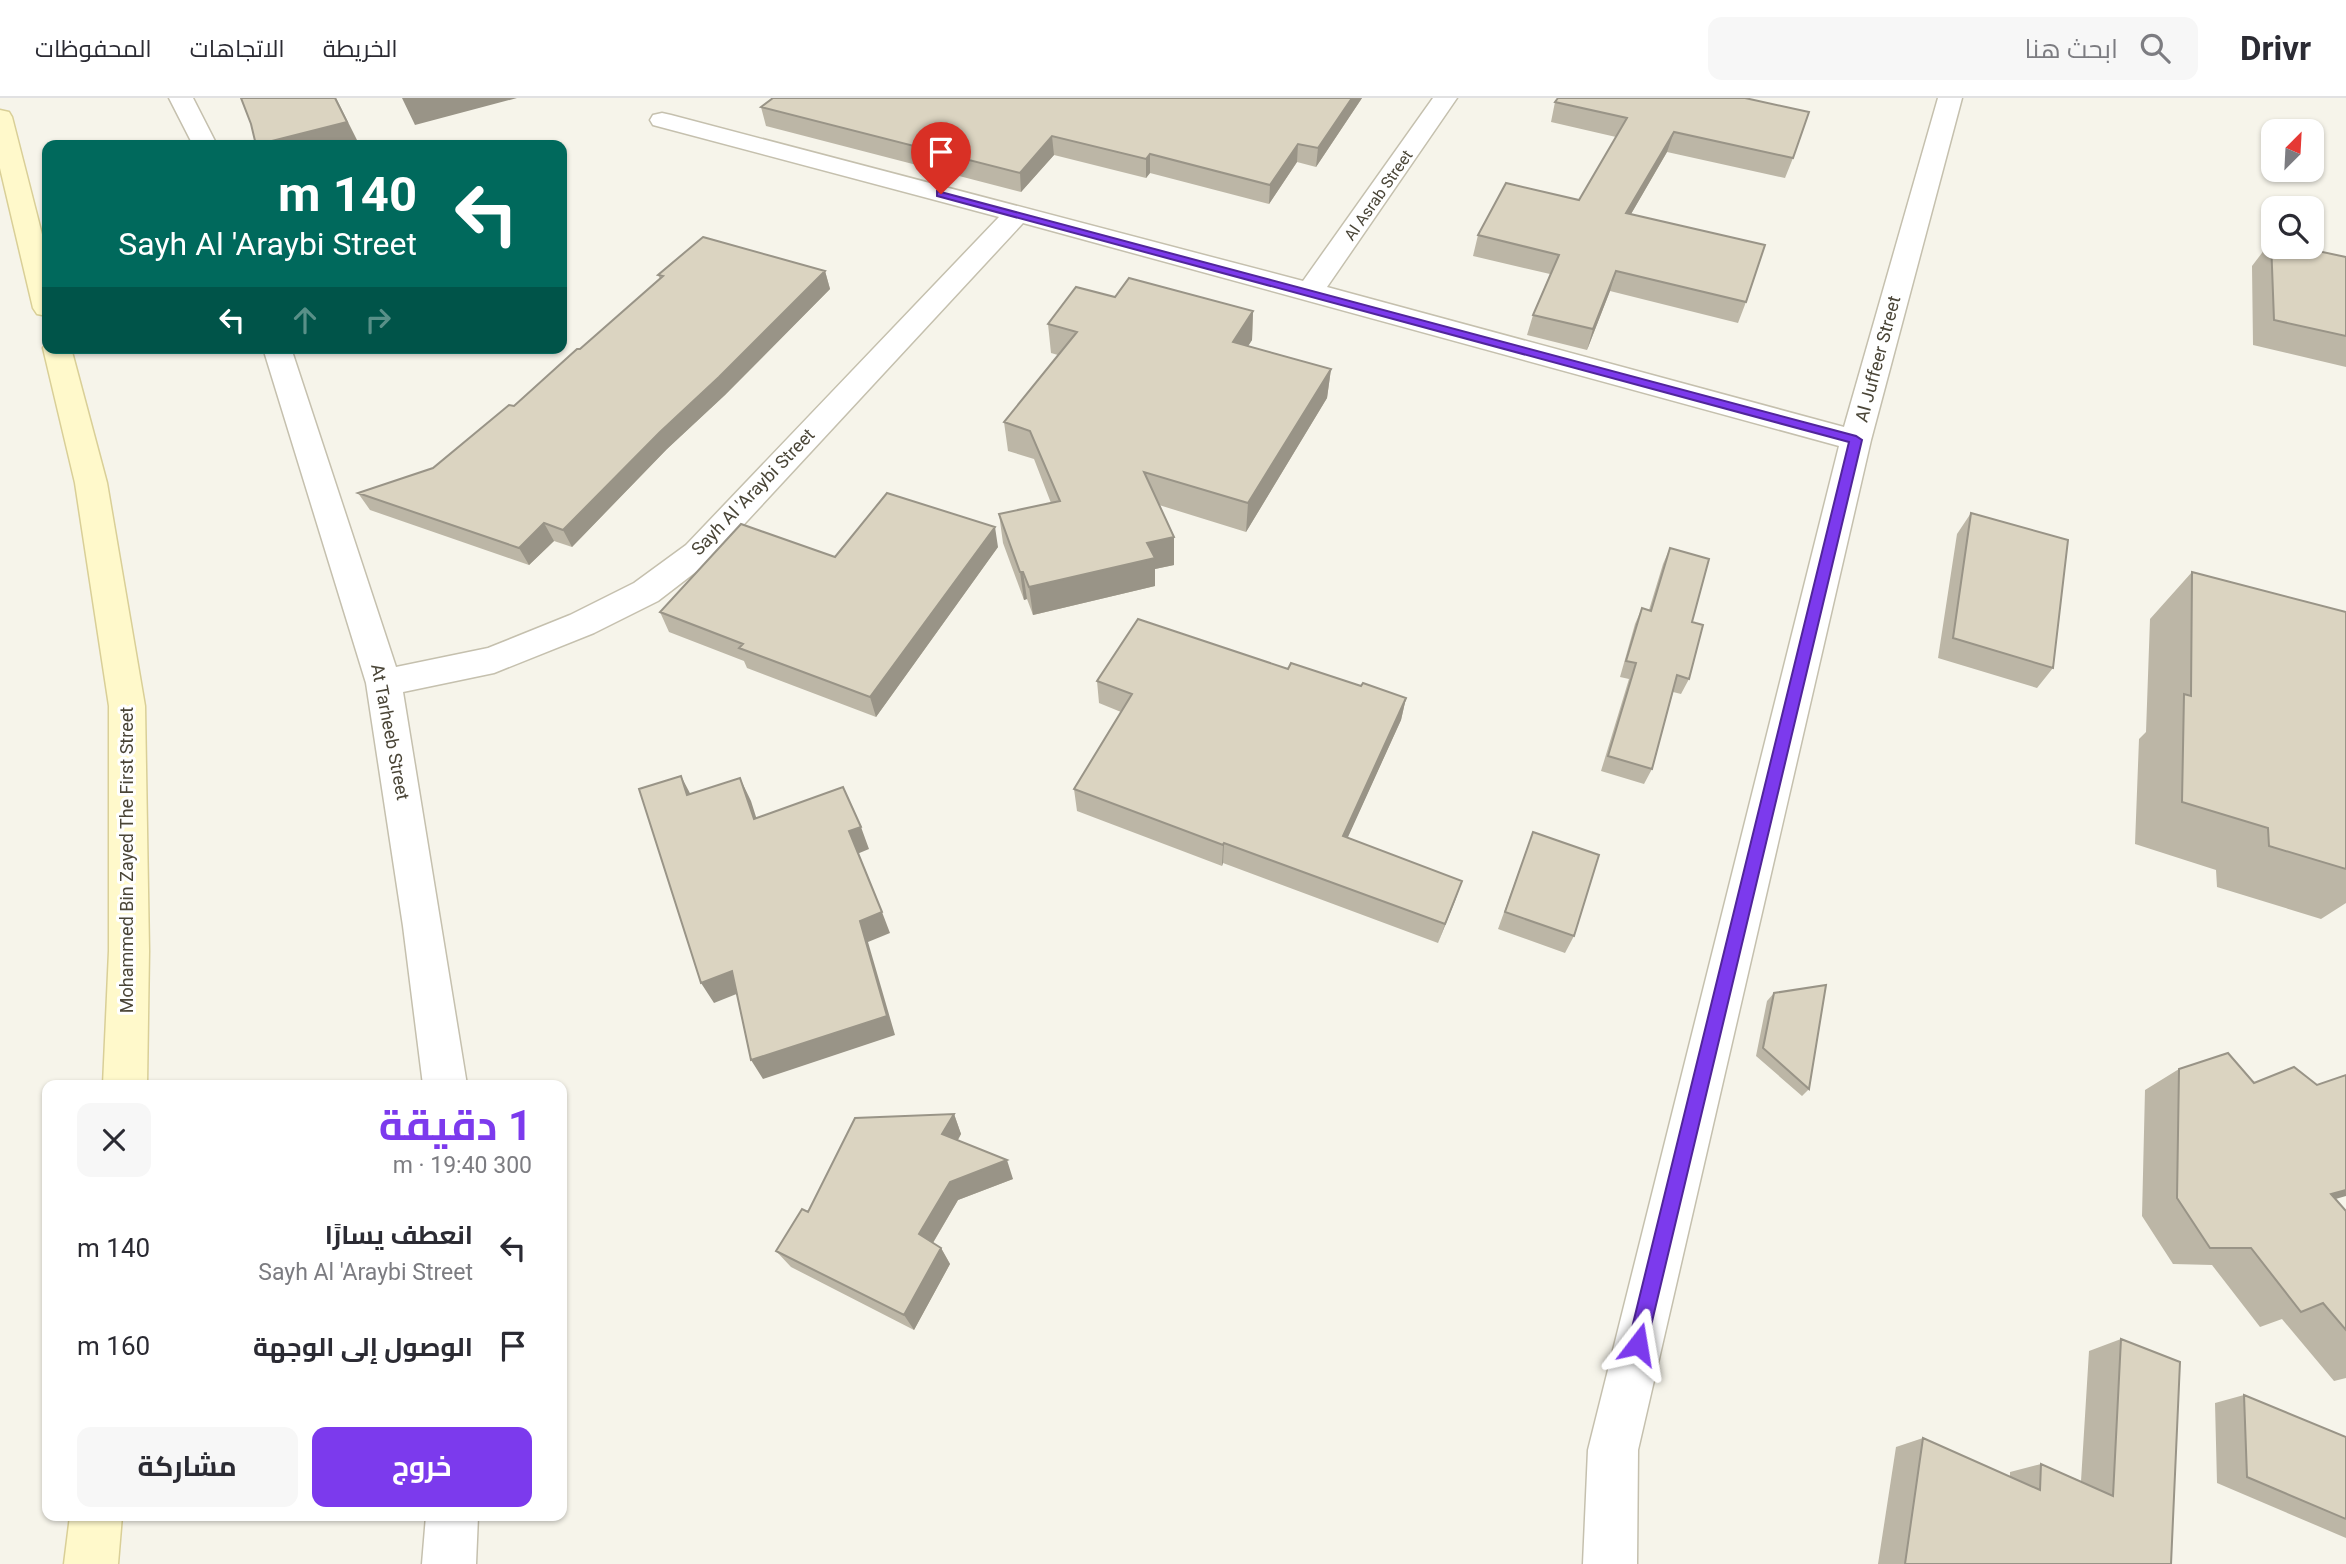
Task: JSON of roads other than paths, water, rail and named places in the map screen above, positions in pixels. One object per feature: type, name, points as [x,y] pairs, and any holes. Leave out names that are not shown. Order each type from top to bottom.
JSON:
[{"type":"main road","points":[[0,117],[42,288]]},
{"type":"main road","name":"Mohammed Bin Zayed The First Street","points":[[58,354],[91,484],[127,706],[130,951],[125,1080]]},
{"type":"main road","points":[[91,1564],[95,1521]]},
{"type":"street","points":[[181,98],[202,140]]},
{"type":"street","name":"Al Asrab Street","points":[[1310,291],[1445,98]]},
{"type":"street","name":"Al Juffeer Street","points":[[1610,1564],[1613,1450],[1856,440],[1950,98]]},
{"type":"street","points":[[662,120],[1310,291],[1856,440]]},
{"type":"street","name":"Sayh Al 'Araybi Street","points":[[384,683],[494,660],[582,625],[646,592],[698,553],[1017,214]]},
{"type":"street","name":"At Tarheeb Street","points":[[279,354],[384,683],[444,1080]]},
{"type":"street","points":[[449,1564],[452,1521]]}]
